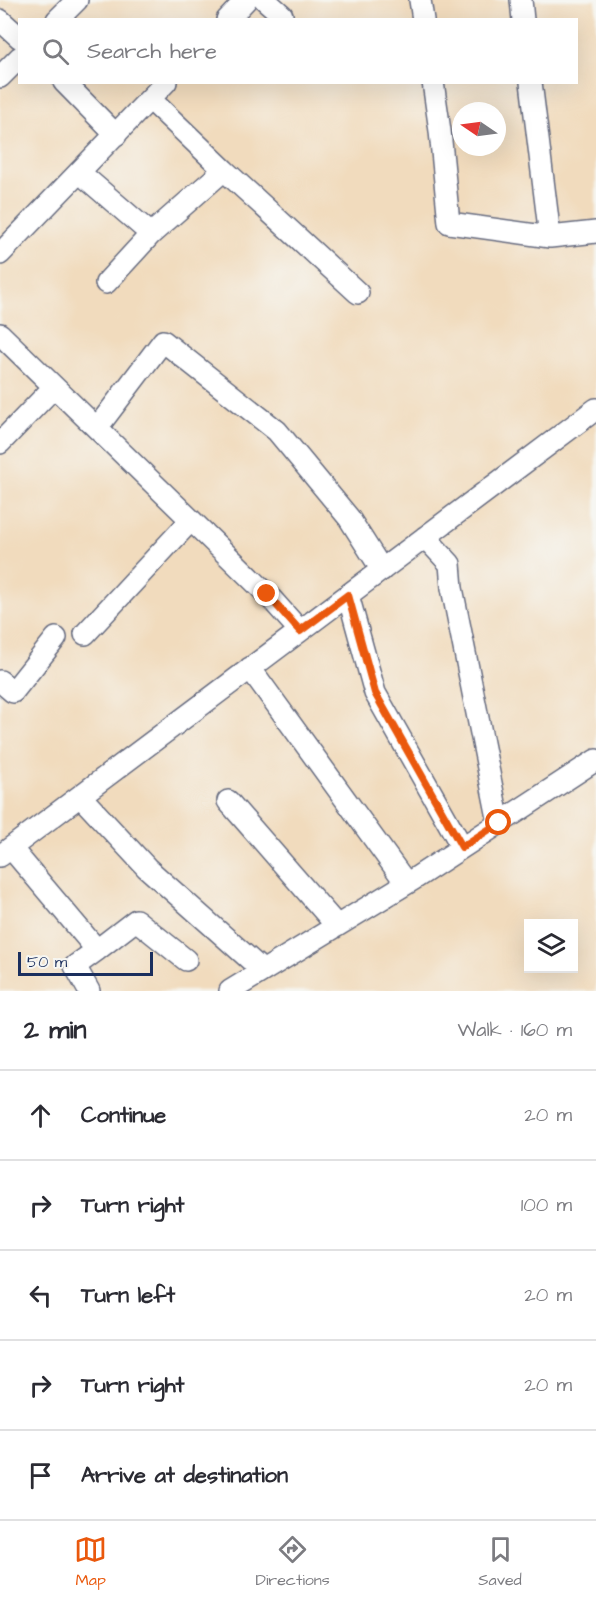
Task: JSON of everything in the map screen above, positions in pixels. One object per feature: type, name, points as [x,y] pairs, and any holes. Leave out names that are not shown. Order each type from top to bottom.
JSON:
[{"type":"street","points":[[59,18],[77,0]]},
{"type":"street","points":[[229,18],[246,0]]},
{"type":"street","points":[[265,0],[282,15]]},
{"type":"street","points":[[420,0],[423,18]]},
{"type":"street","points":[[521,0],[524,18]]},
{"type":"street","points":[[0,20],[18,36]]},
{"type":"street","points":[[0,77],[18,59]]},
{"type":"street","points":[[66,84],[116,135]]},
{"type":"street","points":[[0,254],[164,84]]},
{"type":"street","points":[[433,84],[449,223],[550,237],[596,232]]},
{"type":"street","points":[[531,84],[550,237]]},
{"type":"street","points":[[150,99],[358,293]]},
{"type":"street","points":[[105,283],[151,234],[224,170]]},
{"type":"street","points":[[80,172],[151,234]]},
{"type":"street","points":[[0,334],[267,594],[300,631]]},
{"type":"street","points":[[97,428],[163,341],[277,431],[349,518],[382,570]]},
{"type":"street","points":[[0,442],[54,387]]},
{"type":"street","points":[[97,950],[5,852],[596,409]]},
{"type":"street","points":[[86,634],[191,520]]},
{"type":"street","points":[[425,537],[450,564],[452,588],[499,823]]},
{"type":"street","points":[[348,595],[375,693],[462,847]]},
{"type":"street","points":[[0,681],[13,692],[56,638]]},
{"type":"street","points":[[250,668],[406,883]]},
{"type":"street","points":[[230,991],[406,883],[596,760]]},
{"type":"street","points":[[80,796],[147,868],[263,971]]},
{"type":"street","points":[[228,801],[337,926]]},
{"type":"street","points":[[89,991],[75,966],[136,920],[186,960]]},
{"type":"route","points":[[267,594],[300,631],[348,595],[375,693],[462,847],[499,823]]}]
